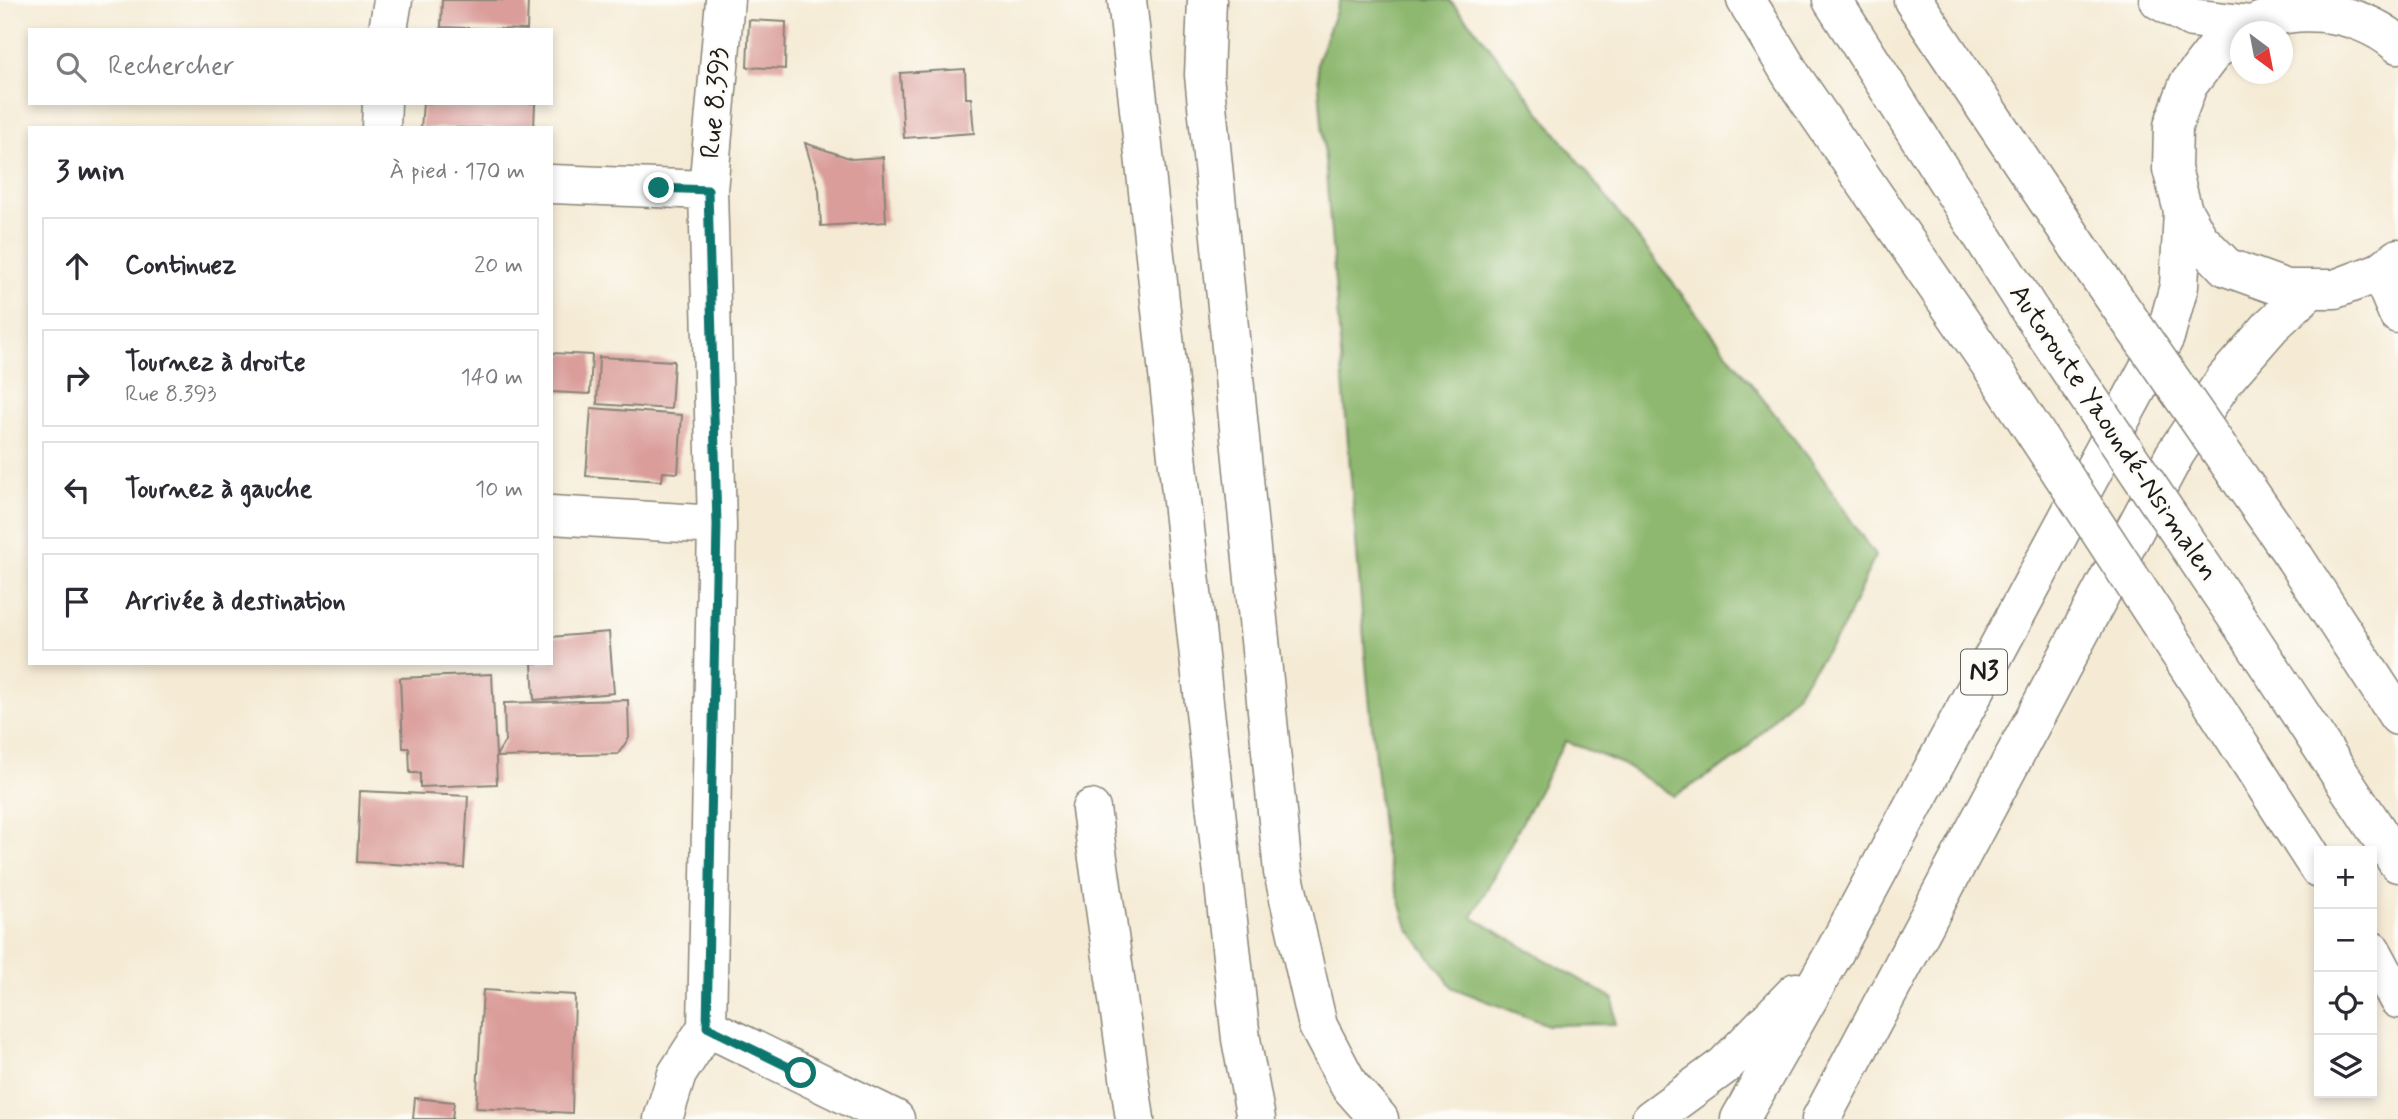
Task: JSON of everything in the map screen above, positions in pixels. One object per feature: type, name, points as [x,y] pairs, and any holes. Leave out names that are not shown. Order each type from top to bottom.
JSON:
[{"type":"main road","points":[[388,28],[393,0]]},
{"type":"main road","name":"Rue 8.393","points":[[707,1027],[717,525],[708,190],[725,0]]},
{"type":"main road","points":[[1127,0],[1241,1039],[1256,1119]]},
{"type":"main road","points":[[1207,0],[1204,75],[1283,872],[1318,1026],[1349,1085],[1379,1119]]},
{"type":"main road","points":[[1728,0],[1792,76]]},
{"type":"main road","points":[[1746,0],[1792,76],[1994,370],[2314,861]]},
{"type":"main road","name":"Autoroute Yaoundé-Nsimalen","points":[[1832,0],[2030,311],[2248,634],[2398,863]]},
{"type":"main road","points":[[1913,0],[2078,246],[2295,558],[2398,716]]},
{"type":"main road","points":[[2159,0],[2192,18],[2230,26]]},
{"type":"main road","name":"N3","points":[[2265,21],[2305,6],[2341,15],[2384,32],[2398,44]]},
{"type":"main road","name":"N3","points":[[2230,39],[2214,51],[2188,85],[2173,126],[2172,169],[2183,211],[2199,239],[2226,267],[2287,289],[2335,289],[2389,265]]},
{"type":"main road","points":[[381,126],[382,105]]},
{"type":"main road","points":[[553,184],[708,190]]},
{"type":"main road","name":"N3","points":[[1740,1119],[1833,953],[2165,337],[2179,286],[2183,211]]},
{"type":"main road","points":[[2389,265],[2398,314]]},
{"type":"main road","name":"N3","points":[[1821,1119],[2175,454],[2225,379],[2272,325],[2311,289]]},
{"type":"main road","points":[[553,515],[717,525]]},
{"type":"main road","points":[[1091,809],[1135,1119]]},
{"type":"main road","points":[[1651,1119],[1725,1065],[1833,953]]},
{"type":"main road","points":[[663,1119],[677,1074],[707,1027],[895,1119]]},
{"type":"green space","points":[[1340,0],[1449,0],[1477,31],[1812,462],[1875,556],[1843,628],[1795,695],[1737,758],[1674,796],[1620,763],[1565,741],[1472,917],[1614,999],[1615,1024],[1548,1025],[1453,988],[1408,928],[1384,848],[1367,676],[1317,62]]},
{"type":"building","points":[[442,0],[528,0],[527,28],[441,27]]},
{"type":"building","points":[[749,20],[786,22],[785,69],[747,67]]},
{"type":"building","points":[[965,69],[966,98],[971,98],[974,133],[904,138],[900,73]]},
{"type":"building","points":[[423,105],[535,105],[534,126],[421,126]]},
{"type":"building","points":[[805,143],[852,159],[883,157],[886,222],[821,226],[819,190]]},
{"type":"building","points":[[553,353],[592,355],[590,394],[553,392]]},
{"type":"building","points":[[599,357],[674,361],[671,409],[597,404]]},
{"type":"building","points":[[591,408],[682,415],[678,473],[663,472],[662,481],[586,476]]},
{"type":"building","points":[[609,632],[614,693],[534,700],[532,665],[553,665],[553,637]]},
{"type":"building","points":[[492,674],[496,756],[505,741],[504,703],[628,700],[629,738],[618,754],[496,757],[497,784],[420,787],[420,773],[410,773],[409,748],[403,748],[400,678]]},
{"type":"building","points":[[360,791],[468,796],[464,868],[357,862]]},
{"type":"building","points":[[483,990],[575,995],[572,1113],[476,1108]]},
{"type":"building","points":[[415,1098],[454,1102],[452,1119],[413,1119]]},
{"type":"route","points":[[659,188],[708,190],[717,525],[707,1027],[801,1073]]}]
